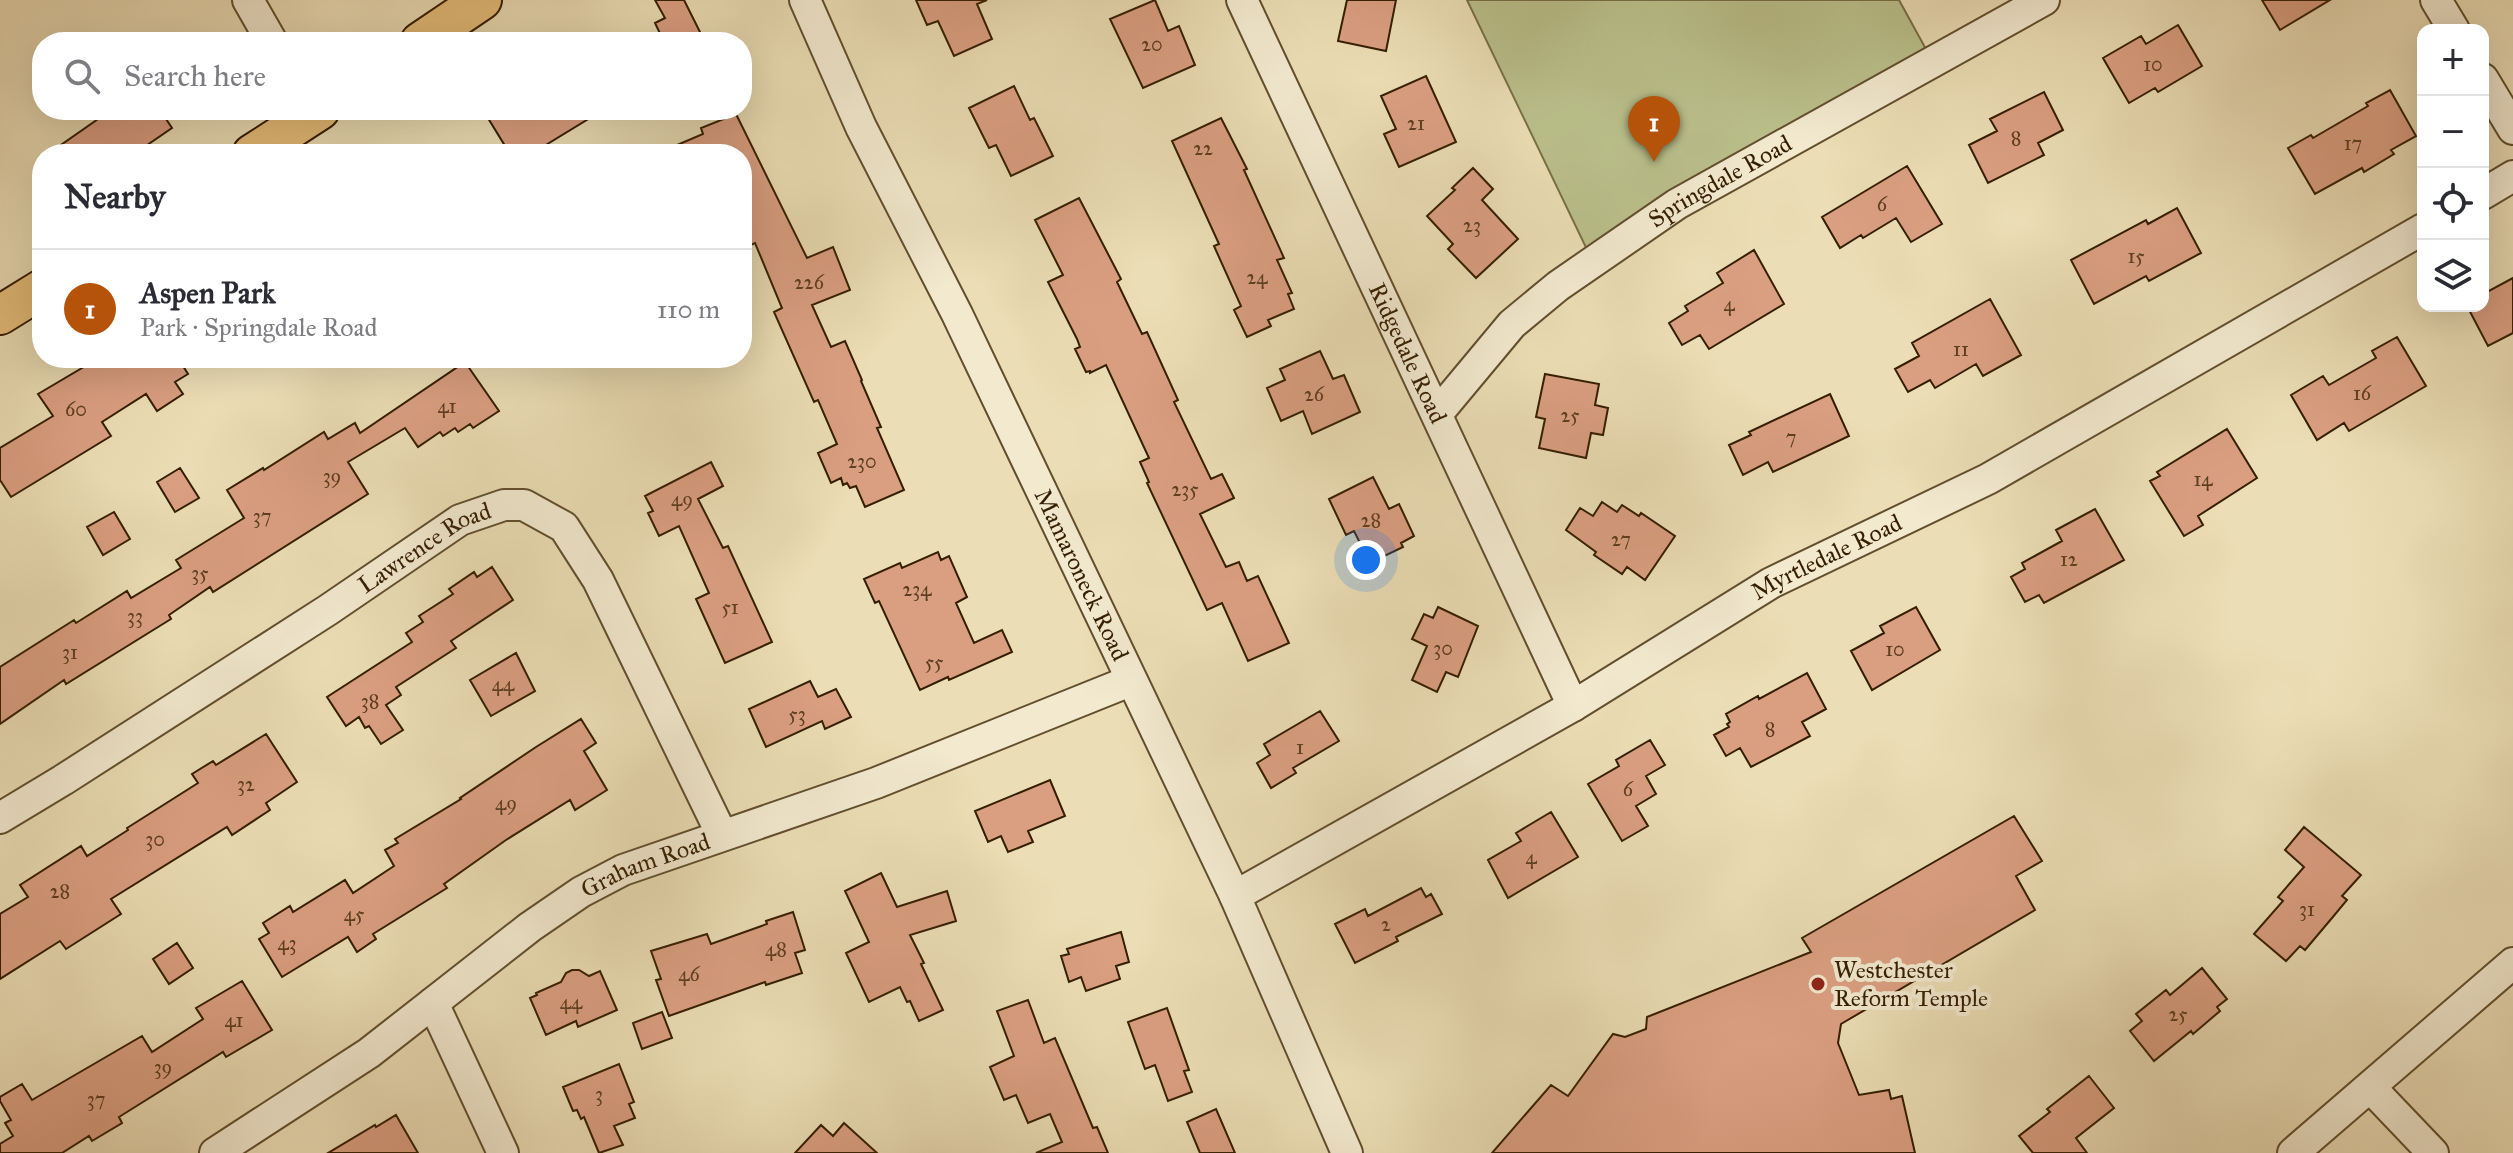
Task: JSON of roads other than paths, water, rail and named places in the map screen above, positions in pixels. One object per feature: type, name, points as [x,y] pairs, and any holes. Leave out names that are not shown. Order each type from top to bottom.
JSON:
[{"type":"main road","points":[[435,32],[482,0]]},
{"type":"main road","points":[[267,144],[303,120]]},
{"type":"main road","points":[[0,315],[32,295]]},
{"type":"street","points":[[248,0],[266,32]]},
{"type":"street","name":"Mamaroneck Road","points":[[805,0],[861,127],[963,328],[1235,896],[1347,1153]]},
{"type":"street","name":"Ridgedale Road","points":[[1242,0],[1573,706]]},
{"type":"street","name":"Springdale Road","points":[[1437,414],[1512,324],[1558,286],[1677,204],[2044,0]]},
{"type":"street","points":[[2436,0],[2450,24]]},
{"type":"street","points":[[2489,89],[2513,129]]},
{"type":"street","points":[[2489,190],[2513,176]]},
{"type":"street","name":"Myrtledale Road","points":[[1235,896],[1573,706],[1771,583],[1988,479],[2417,232]]},
{"type":"street","name":"Lawrence Road","points":[[0,818],[315,618],[460,520],[504,505],[524,505],[564,527],[598,580],[722,835]]},
{"type":"street","name":"Graham Road","points":[[215,1153],[369,1053],[530,927],[581,892],[623,870],[876,783],[1130,681]]},
{"type":"street","points":[[2293,1153],[2513,963]]},
{"type":"street","points":[[433,1003],[503,1153]]},
{"type":"street","points":[[2370,1087],[2433,1153]]},
{"type":"place","name":"Aspen Park","points":[[1654,162]]},
{"type":"place","name":"Westchester Reform Temple","points":[[1818,984]]}]
